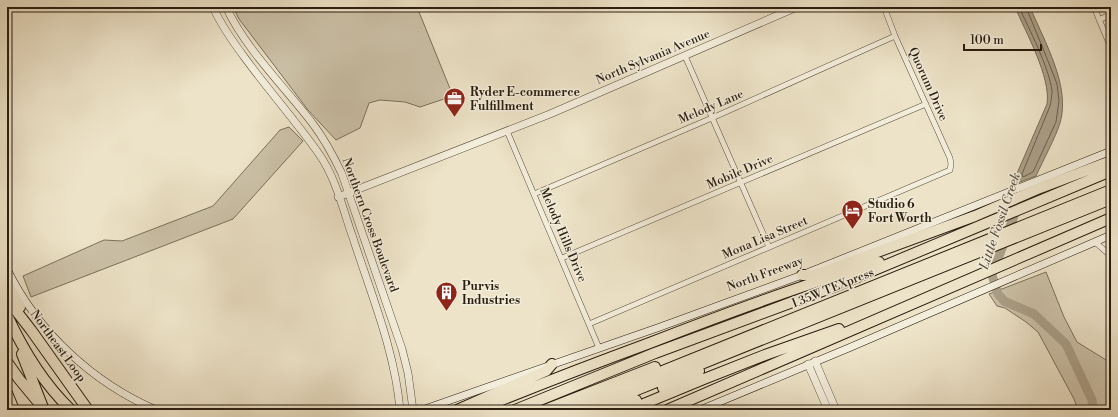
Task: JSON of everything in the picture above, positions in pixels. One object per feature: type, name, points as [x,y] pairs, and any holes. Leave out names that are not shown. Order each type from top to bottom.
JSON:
[{"type":"highway","points":[[802,275],[815,274],[995,207],[1111,161]]},
{"type":"highway","points":[[515,410],[656,353],[800,300],[1111,171]]},
{"type":"highway","name":"I 35W TEXpress","points":[[566,410],[1111,190]]},
{"type":"highway","name":"I 35W TEXpress","points":[[588,410],[1111,199]]},
{"type":"highway","points":[[667,410],[971,280],[1111,218]]},
{"type":"highway","points":[[477,410],[694,326],[785,293],[900,254],[912,254]]},
{"type":"highway","points":[[629,410],[704,378],[838,330],[960,279],[971,280]]},
{"type":"highway","points":[[7,283],[32,330]]},
{"type":"highway","name":"Northeast Loop","points":[[7,299],[32,330],[88,410]]},
{"type":"highway","points":[[7,315],[45,410]]},
{"type":"highway","points":[[7,315],[31,360],[47,384],[71,410]]},
{"type":"highway","points":[[612,410],[710,366],[809,325],[814,319]]},
{"type":"highway","points":[[545,410],[631,375],[697,352],[712,350]]},
{"type":"highway","points":[[7,362],[24,386],[45,410]]},
{"type":"highway","points":[[457,410],[546,371],[552,364]]},
{"type":"highway","points":[[7,393],[12,410]]},
{"type":"highway","points":[[7,405],[12,410]]},
{"type":"street","name":"Northern Cross Boulevard","points":[[213,7],[231,39],[321,156],[332,180],[372,294],[391,360],[400,410]]},
{"type":"street","name":"Northern Cross Boulevard","points":[[226,7],[235,26],[265,66],[314,125],[331,151],[342,174],[402,349],[408,373],[413,410]]},
{"type":"street","name":"North Sylvania Avenue","points":[[338,197],[507,131],[797,7]]},
{"type":"street","name":"Quorum Drive","points":[[884,7],[895,36],[950,158],[952,164],[950,170]]},
{"type":"street","points":[[1094,7],[1110,45]]},
{"type":"street","points":[[1103,7],[1111,10]]},
{"type":"street","points":[[1099,20],[1111,14]]},
{"type":"street","points":[[1110,45],[1111,27]]},
{"type":"street","name":"Melody Lane","points":[[534,194],[712,118],[895,36]]},
{"type":"street","points":[[685,56],[769,247]]},
{"type":"street","name":"Mobile Drive","points":[[562,258],[926,104]]},
{"type":"street","name":"Melody Hills Drive","points":[[507,131],[599,348]]},
{"type":"street","name":"North Freeway","points":[[422,410],[660,327],[802,275],[1111,151]]},
{"type":"street","name":"Mona Lisa Street","points":[[589,324],[950,170]]},
{"type":"street","points":[[700,410],[1111,235]]},
{"type":"street","points":[[1095,242],[1111,256]]},
{"type":"street","points":[[7,269],[42,324],[76,359],[105,382],[135,400],[156,410]]},
{"type":"street","points":[[372,294],[383,292]]},
{"type":"street","points":[[812,363],[828,410]]},
{"type":"street","points":[[812,363],[836,410]]},
{"type":"shaded area","points":[[233,7],[417,7],[453,96],[420,107],[405,102],[380,100],[369,103],[360,128],[336,140],[308,110],[239,19]]},
{"type":"shaded area","points":[[289,127],[303,141],[233,219],[31,297],[23,276],[104,240],[122,241],[213,206],[280,130]]},
{"type":"shaded area","points":[[1046,272],[1064,317],[1077,342],[1111,363],[1111,410],[1078,410],[1074,399],[1038,332],[1005,308],[997,306],[989,294]]},
{"type":"water","points":[[1015,7],[1030,7],[1049,49],[1059,79],[1062,94],[1062,109],[1058,129],[1036,176],[1012,185],[1047,104],[1047,93],[1042,68]]},
{"type":"waterway","name":"Little Fossil Creek","points":[[1023,192],[992,275],[998,294],[1004,301],[1034,314],[1066,344],[1092,400],[1093,410]]},
{"type":"place","name":"Ryder E-commerce Fulfillment","points":[[454,118]]},
{"type":"place","name":"Studio 6 Fort Worth","points":[[853,230]]},
{"type":"place","name":"Purvis Industries","points":[[446,312]]}]
